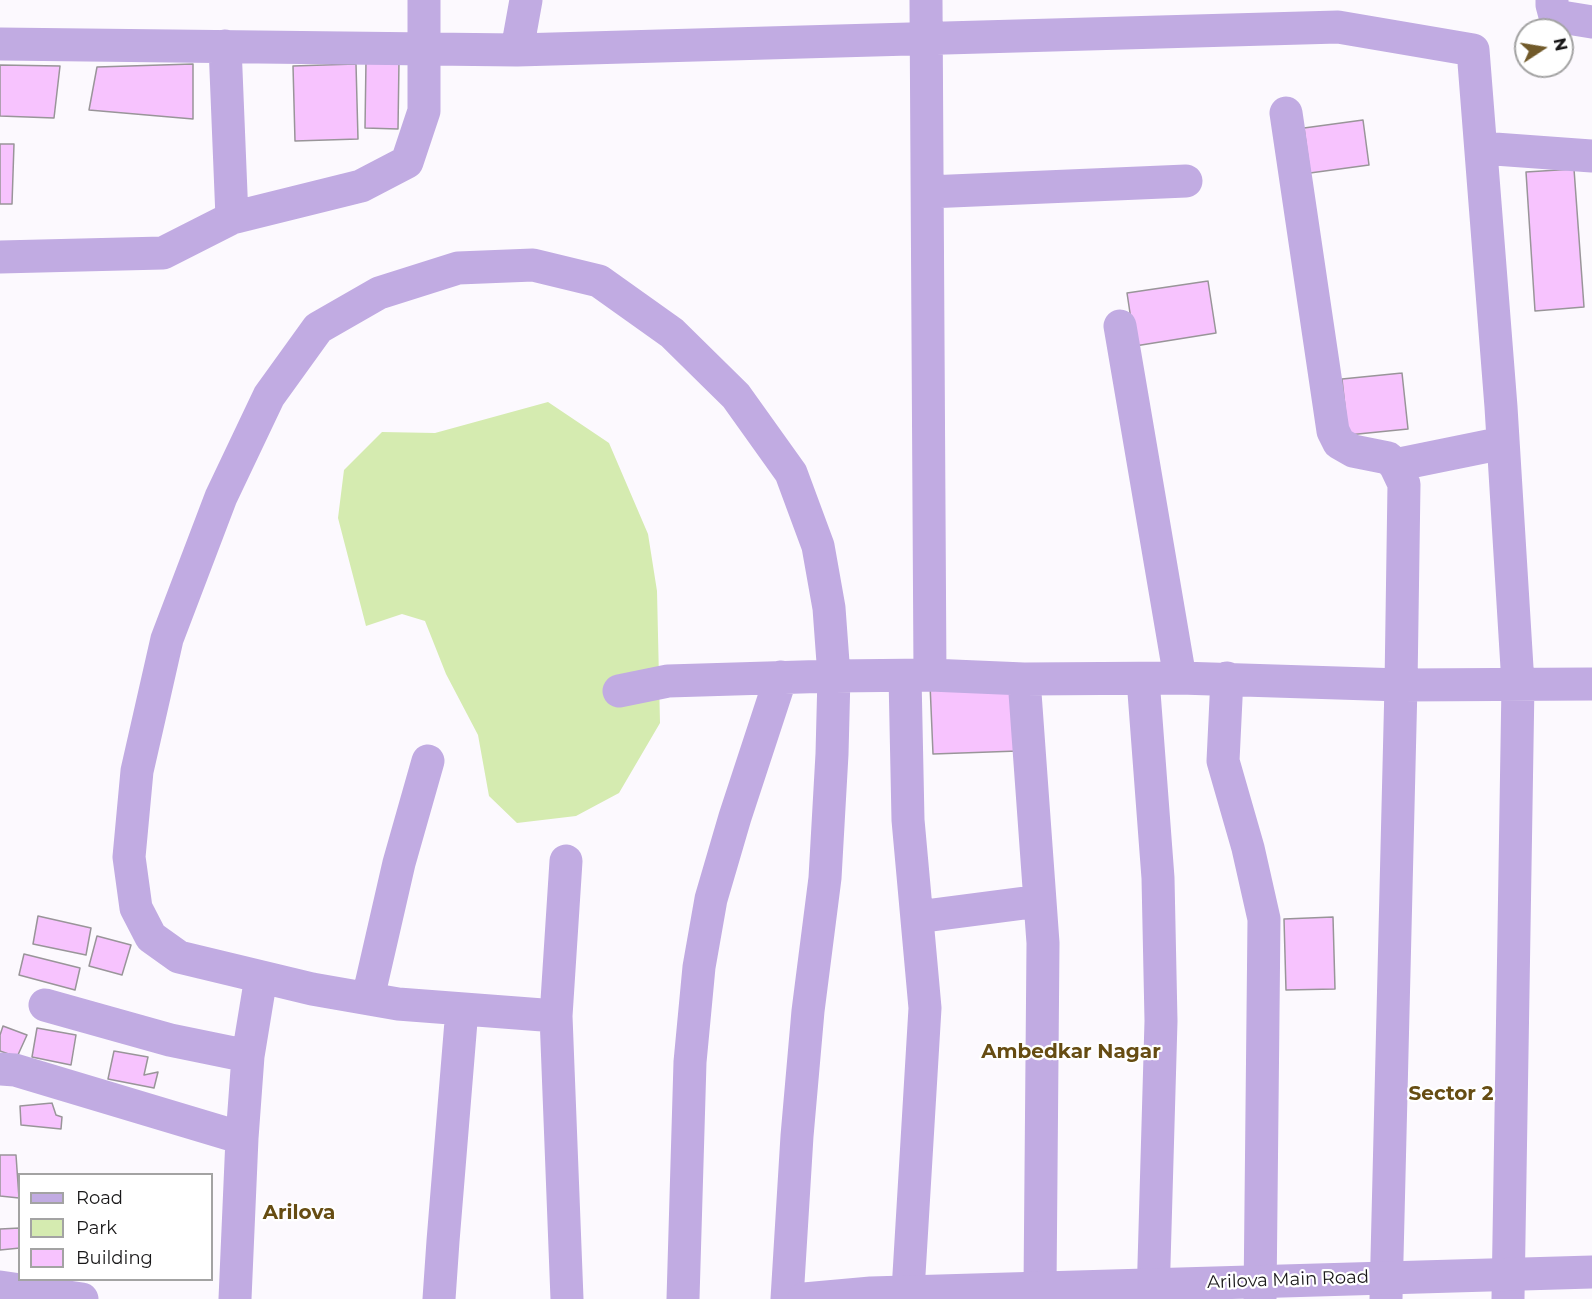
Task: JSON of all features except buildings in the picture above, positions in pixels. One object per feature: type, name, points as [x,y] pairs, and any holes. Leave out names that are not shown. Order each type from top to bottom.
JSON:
[{"type":"street","points":[[0,257],[163,253],[232,218],[361,186],[407,162],[424,111],[424,0]]},
{"type":"street","points":[[517,51],[526,0]]},
{"type":"street","points":[[908,1292],[925,1008],[908,820],[918,676],[928,192],[927,0]]},
{"type":"street","points":[[1552,0],[1555,16],[1592,22]]},
{"type":"street","points":[[0,44],[517,51],[1338,27],[1473,50],[1503,442],[1518,684],[1508,1286]]},
{"type":"street","points":[[225,46],[232,218]]},
{"type":"street","points":[[1286,113],[1333,431],[1339,443],[1353,451],[1388,458],[1395,465],[1404,484],[1386,1288]]},
{"type":"street","points":[[1481,148],[1592,156]]},
{"type":"street","points":[[928,192],[1186,181]]},
{"type":"street","points":[[556,1016],[398,1004],[312,989],[179,957],[151,937],[136,908],[129,857],[137,771],[167,639],[221,497],[269,396],[318,328],[379,293],[458,268],[532,265],[599,281],[672,333],[736,396],[791,473],[818,546],[830,608],[834,676],[825,878],[808,1011],[797,1136],[805,1299]]},
{"type":"street","points":[[1120,326],[1180,678]]},
{"type":"street","points":[[1395,465],[1503,442]]},
{"type":"street","points":[[619,691],[668,681],[781,676],[1024,679],[1227,678],[1401,685],[1592,684]]},
{"type":"street","points":[[683,1299],[690,1062],[699,967],[714,889],[781,676]]},
{"type":"street","points":[[1227,678],[1223,761],[1248,848],[1264,919],[1260,1290]]},
{"type":"street","points":[[1024,679],[1043,943],[1040,1287]]},
{"type":"street","points":[[1143,679],[1158,878],[1161,1021],[1153,1292]]},
{"type":"street","points":[[368,998],[399,863],[428,761]]},
{"type":"street","points":[[566,861],[556,1016],[567,1299]]},
{"type":"street","points":[[917,917],[1040,901]]},
{"type":"street","points":[[235,1299],[248,1056],[261,976]]},
{"type":"street","points":[[45,1005],[170,1040],[248,1056]]},
{"type":"street","points":[[439,1299],[462,1009]]},
{"type":"street","points":[[0,1069],[15,1070],[242,1138]]},
{"type":"street","name":"Arilova Main Road","points":[[805,1299],[871,1293],[1040,1287],[1153,1292],[1508,1286],[1592,1272]]},
{"type":"street","points":[[0,1287],[82,1299]]},
{"type":"green space","points":[[548,402],[609,443],[648,534],[657,591],[660,723],[619,793],[576,816],[517,823],[489,796],[478,735],[446,674],[425,621],[402,614],[366,626],[338,518],[344,470],[382,432],[435,433]]},
{"type":"district","name":"Ambedkar Nagar","points":[[1071,1052]]},
{"type":"district","name":"Sector 2","points":[[1451,1094]]},
{"type":"district","name":"Arilova","points":[[299,1213]]}]
